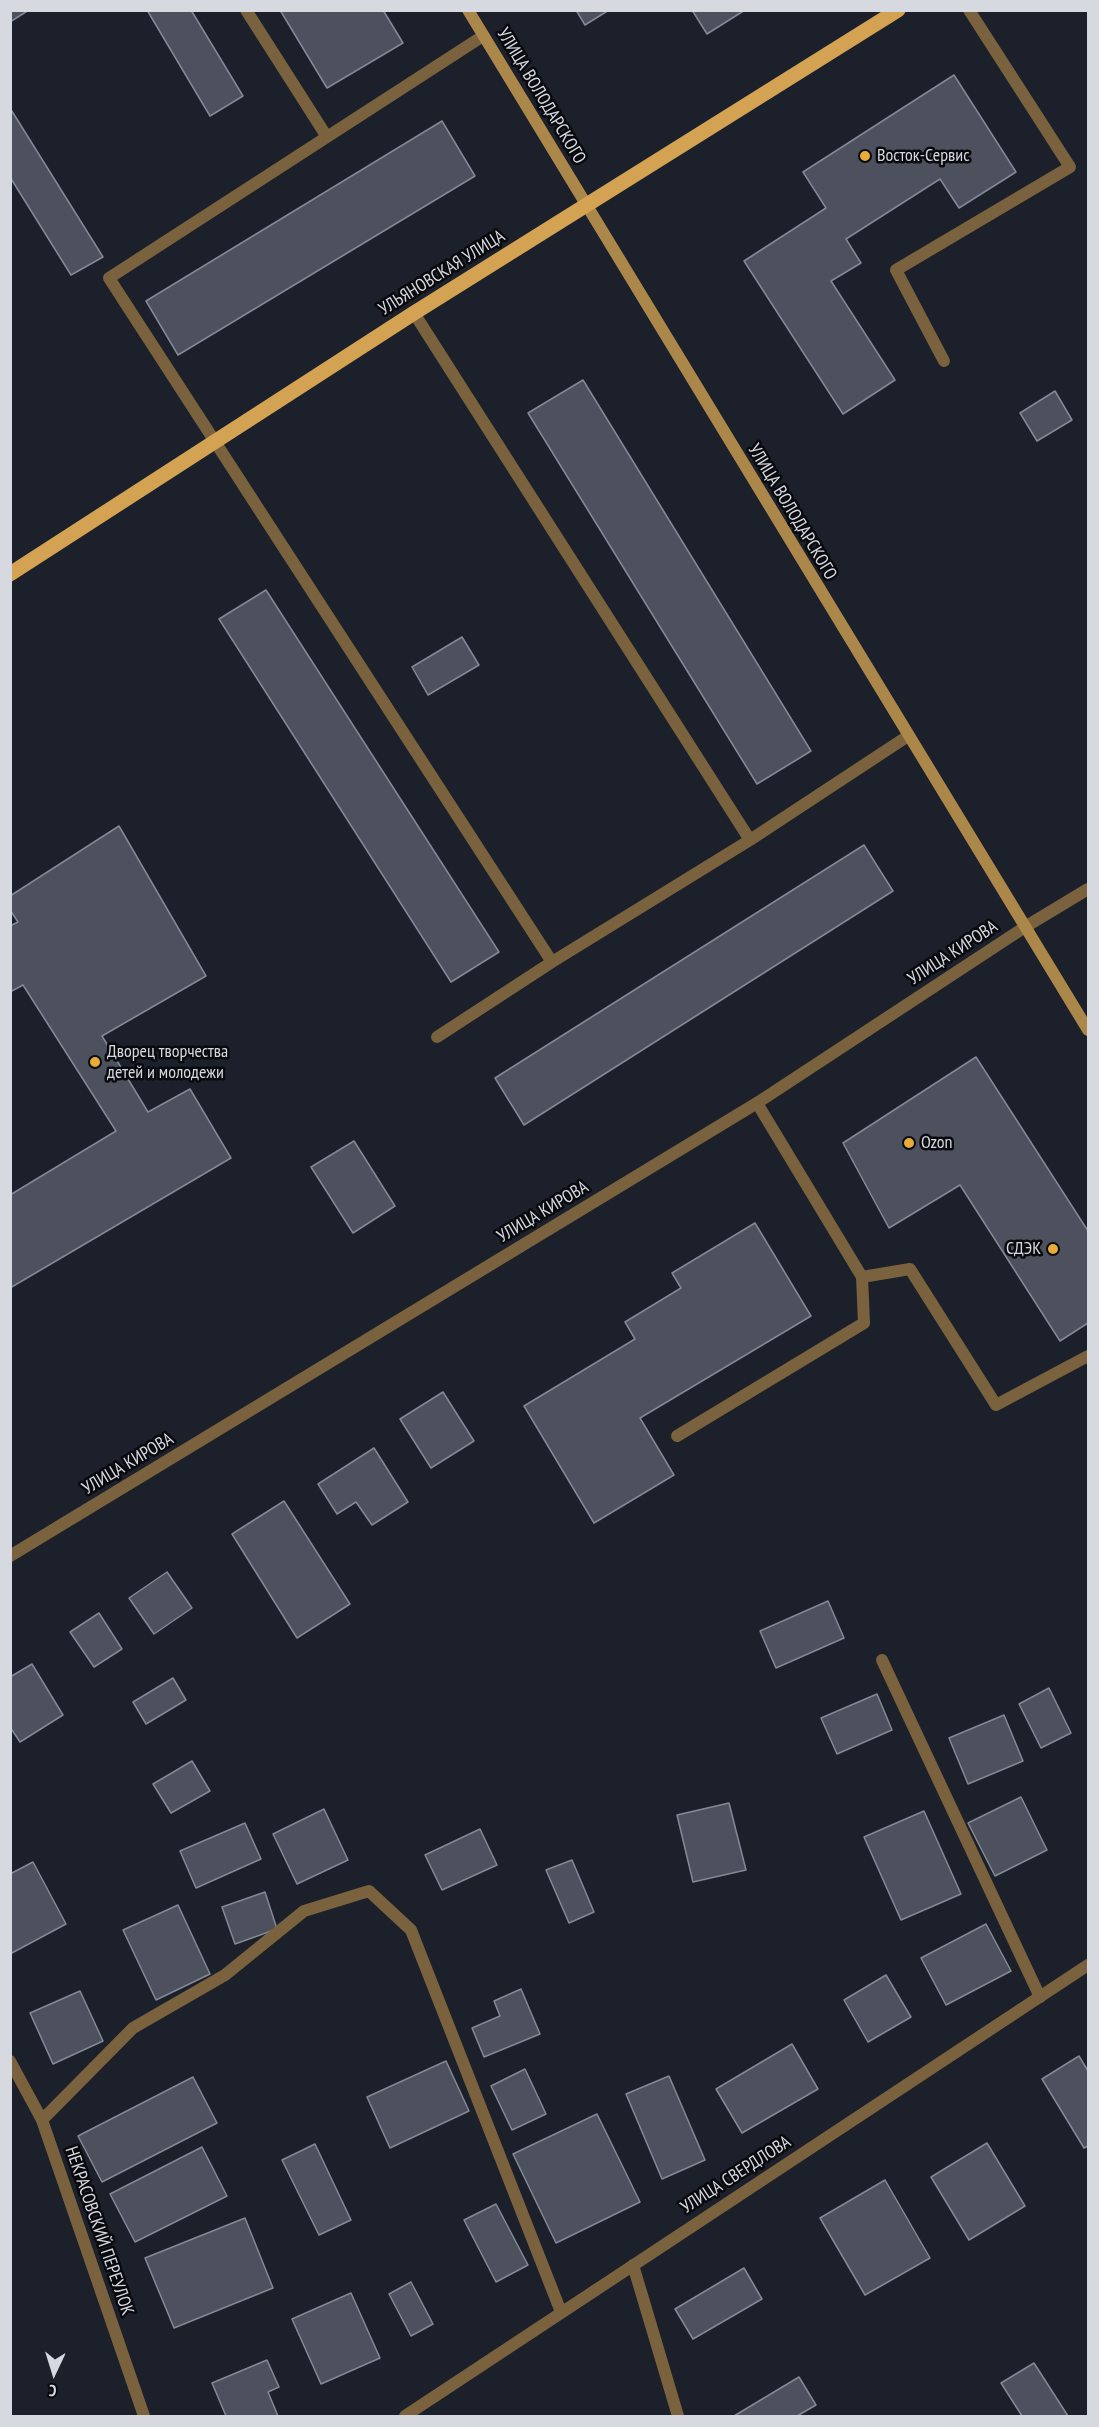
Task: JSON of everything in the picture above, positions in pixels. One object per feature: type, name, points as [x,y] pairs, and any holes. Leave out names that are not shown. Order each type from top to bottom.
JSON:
[{"type":"main road","name":"УЛИЦА ВОЛОДАРСКОГО","points":[[468,10],[1089,1030]]},
{"type":"main road","name":"УЛЬЯНОВСКАЯ УЛИЦА","points":[[10,574],[414,313],[898,10]]},
{"type":"street","points":[[246,10],[327,137]]},
{"type":"street","points":[[944,361],[896,270],[1070,167],[969,10]]},
{"type":"street","points":[[483,36],[110,278],[552,962]]},
{"type":"street","points":[[414,313],[750,840]]},
{"type":"street","points":[[437,1037],[552,962],[750,840],[908,736]]},
{"type":"street","name":"УЛИЦА КИРОВА","points":[[10,1556],[757,1103],[1025,927],[1089,889]]},
{"type":"street","points":[[677,1436],[864,1323],[862,1277],[757,1103]]},
{"type":"street","points":[[862,1277],[910,1269],[996,1405],[1089,1356]]},
{"type":"street","points":[[882,1660],[1040,1997]]},
{"type":"street","points":[[42,2120],[133,2028],[225,1975],[304,1911],[369,1892],[411,1930],[561,2313]]},
{"type":"street","name":"УЛИЦА СВЕРДЛОВА","points":[[405,2416],[1089,1965]]},
{"type":"street","name":"НЕКРАСОВСКИЙ ПЕРЕУЛОК","points":[[10,2061],[42,2120],[144,2416]]},
{"type":"street","points":[[633,2265],[678,2416]]},
{"type":"building","points":[[10,10],[29,10],[10,22]]},
{"type":"building","points":[[147,10],[191,10],[243,96],[210,116]]},
{"type":"building","points":[[280,10],[383,10],[403,43],[327,88]]},
{"type":"building","points":[[576,10],[609,10],[585,25]]},
{"type":"building","points":[[692,10],[745,10],[707,34]]},
{"type":"building","points":[[954,75],[1016,172],[959,208],[940,179],[846,239],[861,263],[831,281],[895,380],[843,414],[744,261],[826,208],[803,172]]},
{"type":"building","points":[[10,108],[103,257],[71,275],[10,177]]},
{"type":"building","points":[[442,121],[475,176],[178,355],[146,301]]},
{"type":"building","points":[[583,380],[811,751],[757,784],[528,413]]},
{"type":"building","points":[[1055,391],[1072,420],[1037,441],[1020,413]]},
{"type":"building","points":[[266,590],[499,952],[451,982],[219,619]]},
{"type":"building","points":[[462,637],[479,665],[428,695],[412,667]]},
{"type":"building","name":"Дворец творчества детей и молодежи","points":[[119,826],[206,976],[102,1036],[148,1112],[190,1089],[231,1158],[10,1288],[10,1195],[116,1131],[23,985],[10,992],[10,926],[18,922],[10,910],[10,896]]},
{"type":"building","points":[[864,845],[893,891],[524,1125],[495,1078]]},
{"type":"building","points":[[976,1057],[1088,1231],[1088,1323],[1060,1341],[960,1185],[889,1228],[843,1143]]},
{"type":"building","points":[[354,1141],[395,1206],[353,1233],[311,1167]]},
{"type":"building","points":[[755,1223],[811,1316],[640,1418],[674,1475],[594,1523],[524,1406],[635,1339],[625,1322],[681,1288],[672,1273]]},
{"type":"building","points":[[443,1392],[474,1441],[431,1468],[400,1419]]},
{"type":"building","points":[[374,1448],[408,1502],[372,1525],[356,1502],[337,1514],[318,1484]]},
{"type":"building","points":[[284,1501],[350,1604],[297,1638],[232,1534]]},
{"type":"building","points":[[167,1572],[192,1608],[154,1634],[129,1598]]},
{"type":"building","points":[[828,1601],[844,1638],[776,1668],[760,1631]]},
{"type":"building","points":[[99,1613],[122,1649],[94,1667],[70,1632]]},
{"type":"building","points":[[32,1664],[63,1715],[20,1742],[10,1727],[10,1677]]},
{"type":"building","points":[[173,1678],[186,1700],[146,1724],[133,1702]]},
{"type":"building","points":[[1049,1688],[1071,1733],[1041,1748],[1019,1704]]},
{"type":"building","points":[[877,1694],[892,1730],[837,1754],[821,1718]]},
{"type":"building","points":[[1004,1715],[1023,1761],[968,1784],[949,1738]]},
{"type":"building","points":[[192,1761],[210,1791],[171,1813],[153,1784]]},
{"type":"building","points":[[1021,1797],[1047,1850],[995,1876],[968,1823]]},
{"type":"building","points":[[729,1803],[746,1870],[693,1882],[677,1815]]},
{"type":"building","points":[[324,1809],[348,1860],[297,1884],[273,1834]]},
{"type":"building","points":[[924,1811],[961,1894],[901,1920],[864,1837]]},
{"type":"building","points":[[245,1823],[261,1859],[196,1888],[180,1851]]},
{"type":"building","points":[[480,1829],[497,1865],[442,1890],[425,1855]]},
{"type":"building","points":[[572,1860],[594,1912],[569,1923],[546,1870]]},
{"type":"building","points":[[33,1862],[66,1924],[10,1954],[10,1874]]},
{"type":"building","points":[[265,1892],[277,1929],[235,1944],[222,1907]]},
{"type":"building","points":[[178,1905],[210,1974],[156,2000],[123,1930]]},
{"type":"building","points":[[986,1924],[1011,1971],[946,2005],[921,1958]]},
{"type":"building","points":[[886,1975],[911,2017],[868,2042],[844,2000]]},
{"type":"building","points":[[521,1989],[540,2034],[484,2057],[472,2028],[500,2016],[494,2001]]},
{"type":"building","points":[[80,1991],[103,2041],[53,2064],[30,2013]]},
{"type":"building","points":[[792,2044],[818,2089],[742,2133],[716,2089]]},
{"type":"building","points":[[1079,2056],[1088,2071],[1088,2146],[1084,2148],[1042,2079]]},
{"type":"building","points":[[446,2061],[469,2111],[390,2148],[367,2097]]},
{"type":"building","points":[[525,2069],[546,2114],[512,2130],[491,2086]]},
{"type":"building","points":[[669,2076],[705,2160],[662,2179],[626,2094]]},
{"type":"building","points":[[193,2077],[217,2123],[102,2182],[78,2136]]},
{"type":"building","points":[[597,2114],[640,2202],[556,2243],[513,2154]]},
{"type":"building","points":[[987,2143],[1025,2206],[969,2240],[931,2177]]},
{"type":"building","points":[[315,2144],[351,2220],[319,2235],[282,2160]]},
{"type":"building","points":[[202,2147],[227,2196],[135,2242],[110,2194]]},
{"type":"building","points":[[885,2180],[930,2258],[865,2295],[820,2218]]},
{"type":"building","points":[[496,2204],[528,2265],[496,2282],[464,2220]]},
{"type":"building","points":[[245,2218],[273,2288],[174,2328],[145,2258]]},
{"type":"building","points":[[744,2268],[762,2299],[693,2339],[675,2309]]},
{"type":"building","points":[[411,2282],[433,2324],[411,2336],[389,2294]]},
{"type":"building","points":[[351,2293],[380,2358],[321,2384],[292,2319]]},
{"type":"building","points":[[267,2360],[279,2387],[268,2392],[278,2416],[226,2416],[212,2383]]},
{"type":"building","points":[[1034,2363],[1068,2416],[1022,2416],[1001,2383]]},
{"type":"building","points":[[799,2377],[816,2405],[797,2416],[734,2416]]},
{"type":"place","name":"Восток-Сервис","points":[[865,156]]},
{"type":"place","name":"Дворец творчества детей и молодежи","points":[[95,1062]]},
{"type":"place","name":"Ozon","points":[[909,1143]]},
{"type":"place","name":"СДЭК","points":[[1053,1249]]}]
